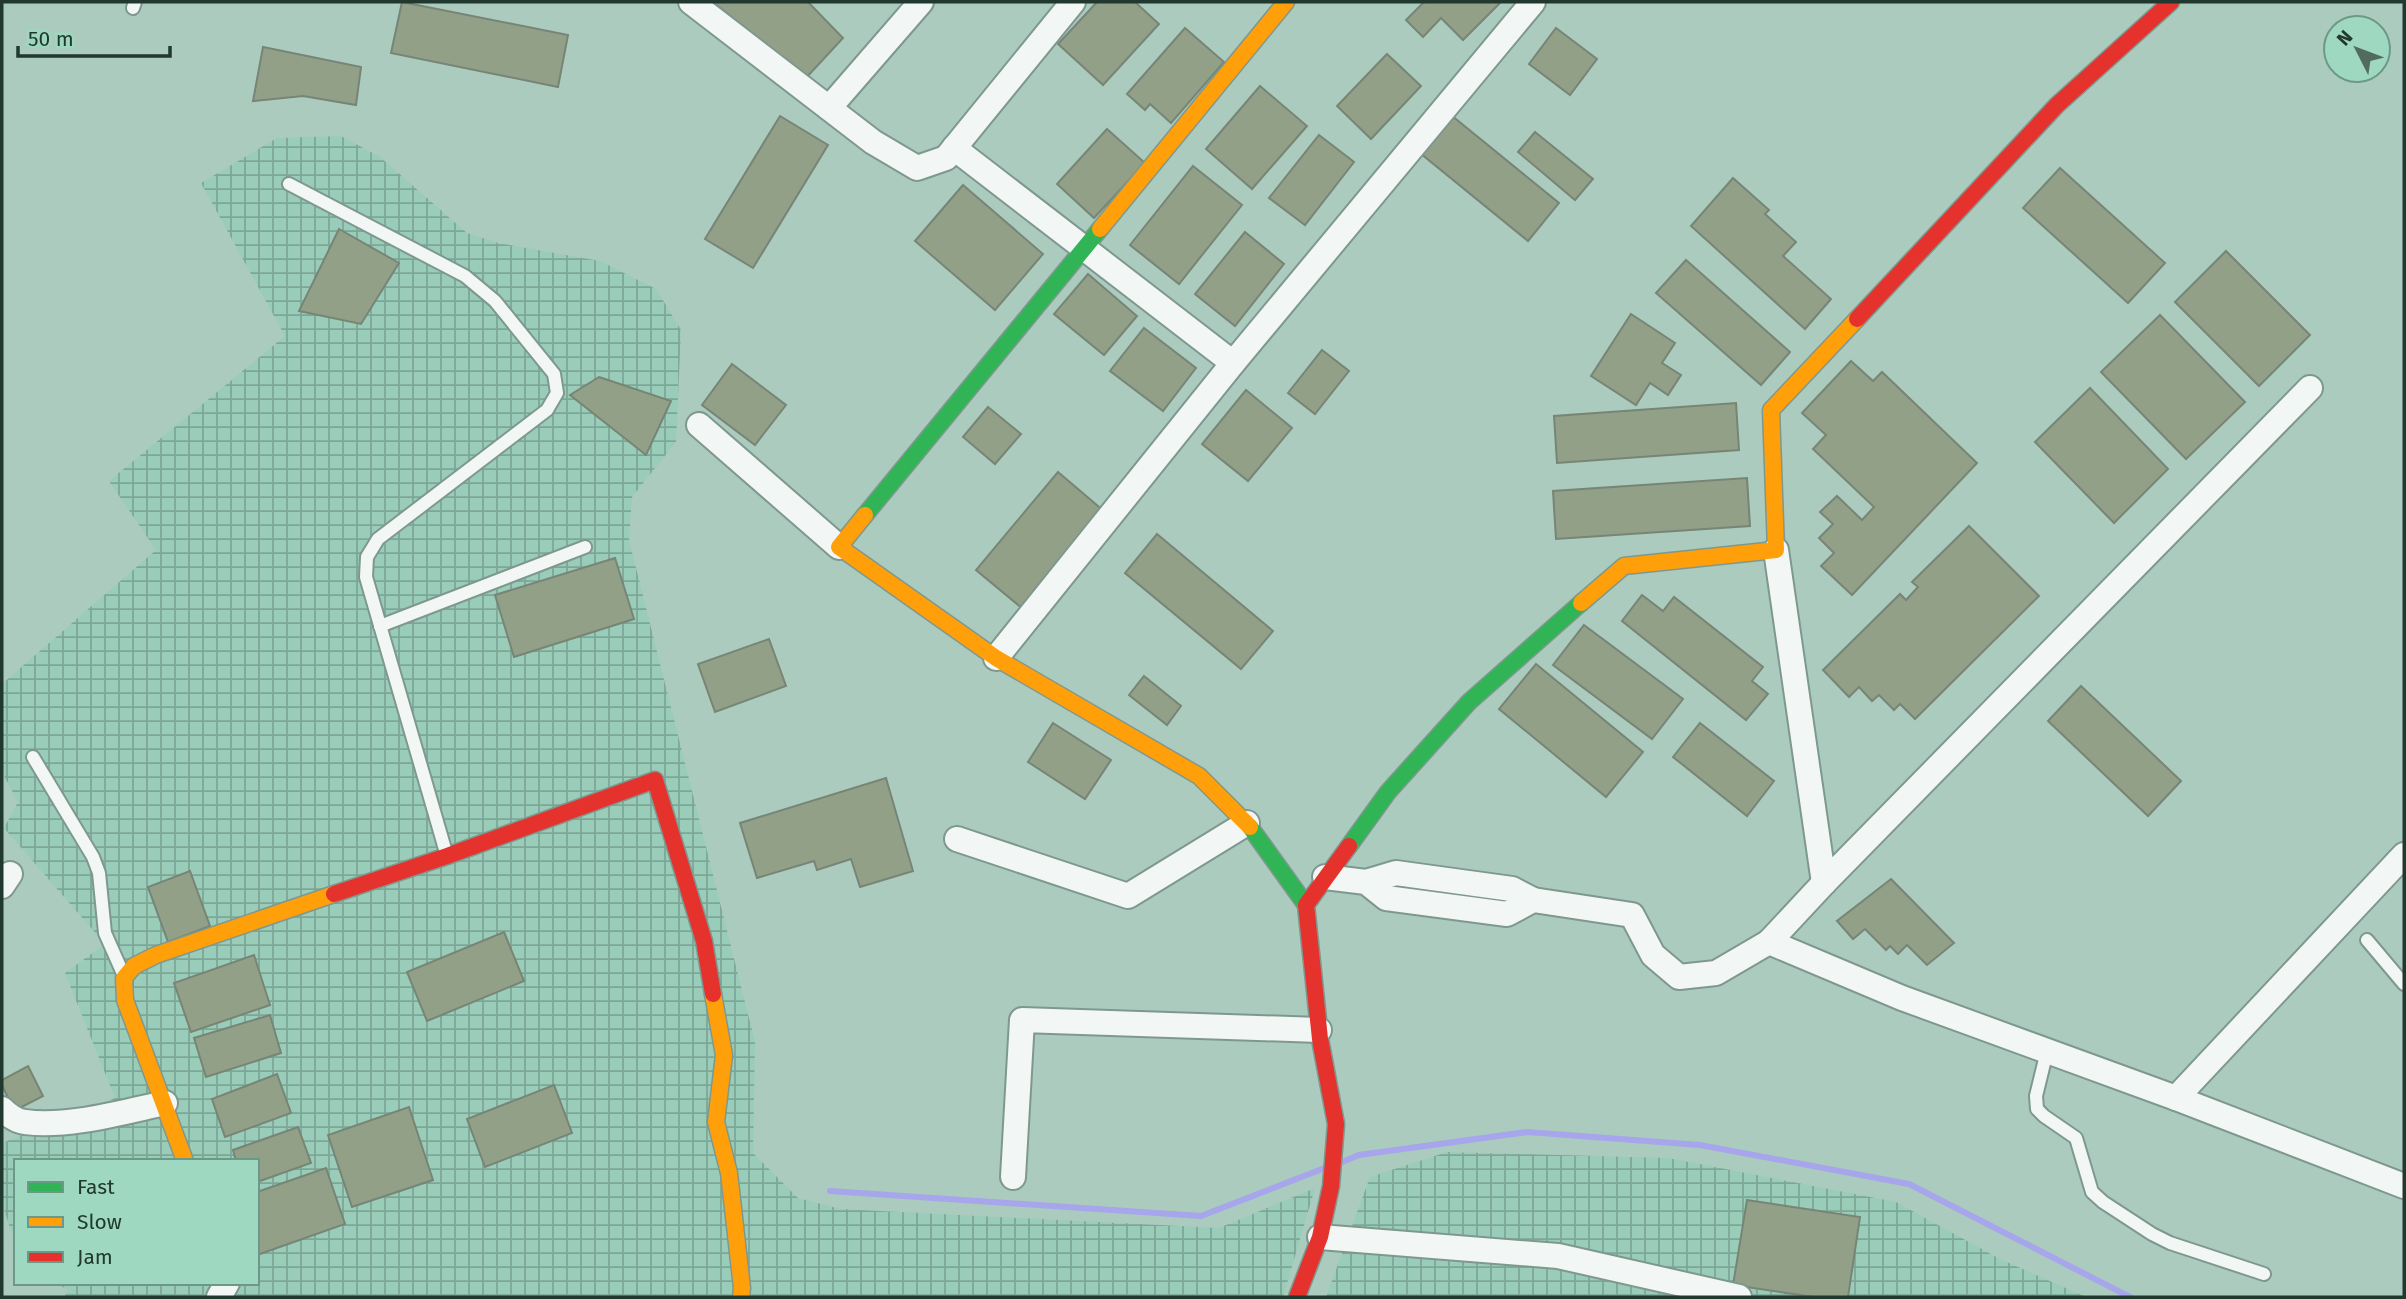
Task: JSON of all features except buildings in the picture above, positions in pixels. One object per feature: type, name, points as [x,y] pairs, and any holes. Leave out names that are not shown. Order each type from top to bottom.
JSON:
[{"type":"street","points":[[691,2],[873,142],[917,168],[946,158],[1073,2]]},
{"type":"street","points":[[830,108],[921,2]]},
{"type":"street","points":[[839,547],[1286,2]]},
{"type":"street","points":[[996,658],[1233,363],[1533,2]]},
{"type":"street","points":[[1824,883],[1776,550],[1771,410],[2057,105],[2171,2]]},
{"type":"street","points":[[954,148],[1233,363]]},
{"type":"street","points":[[1325,877],[1366,882],[1386,898],[1507,914],[1533,900],[1632,915],[1653,955],[1679,977],[1716,973],[1769,942],[2310,388]]},
{"type":"street","points":[[699,425],[839,547],[996,658],[1199,776],[1247,823],[1306,905],[1319,1030],[1336,1124],[1331,1186],[1320,1237],[1297,1297]]},
{"type":"street","points":[[1306,905],[1388,792],[1469,702],[1623,566],[1776,550]]},
{"type":"street","points":[[185,1159],[125,1000],[124,978],[134,966],[156,955],[447,856],[655,780],[704,941],[724,1055],[716,1122],[736,1215],[743,1288],[741,1297]]},
{"type":"street","points":[[957,839],[1128,896],[1247,823]]},
{"type":"street","points":[[2176,1098],[2404,855]]},
{"type":"street","points":[[1769,942],[1902,998],[2176,1098],[2404,1186]]},
{"type":"street","points":[[1013,1177],[1022,1020],[1319,1030]]},
{"type":"street","points":[[2,1109],[23,1122],[69,1122],[165,1103]]},
{"type":"street","points":[[1320,1237],[1558,1256],[1739,1297]]},
{"type":"lane","points":[[289,184],[465,276],[495,301],[554,373],[557,393],[547,410],[378,540],[367,557],[366,577],[447,856]]},
{"type":"lane","points":[[380,626],[585,547]]},
{"type":"lane","points":[[33,757],[93,857],[99,873],[105,933],[124,978]]},
{"type":"lane","points":[[2367,940],[2404,984]]},
{"type":"lane","points":[[2047,1051],[2036,1096],[2037,1109],[2076,1138],[2092,1192],[2142,1228],[2170,1243],[2264,1274]]},
{"type":"shaded area","points":[[341,136],[380,157],[467,233],[498,243],[600,261],[656,289],[681,330],[676,442],[632,497],[629,540],[755,1042],[753,1153],[798,1198],[841,1209],[1219,1228],[1315,1188],[1283,1297],[64,1297],[68,1290],[59,1285],[259,1285],[259,1159],[14,1159],[14,1239],[2,1204],[2,1143],[115,1098],[65,973],[105,944],[4,828],[18,802],[2,772],[2,684],[156,550],[109,481],[285,336],[201,183],[277,138]]},
{"type":"shaded area","points":[[1447,1152],[1668,1158],[1896,1202],[2000,1259],[2086,1297],[1326,1297],[1370,1177]]},
{"type":"waterway","points":[[1342,1162],[1359,1155],[1527,1132],[1700,1145],[1909,1184],[2130,1297]]},
{"type":"waterway","points":[[830,1191],[1201,1216],[1322,1169]]},
{"type":"traffic: fast","points":[[865,515],[1100,229]]},
{"type":"traffic: fast","points":[[1349,846],[1388,792],[1469,702],[1581,603]]},
{"type":"traffic: fast","points":[[1250,827],[1306,905]]},
{"type":"traffic: slow","points":[[1100,229],[1286,2]]},
{"type":"traffic: slow","points":[[1581,603],[1624,566],[1776,550],[1771,410],[1857,319]]},
{"type":"traffic: slow","points":[[865,515],[839,547],[996,658],[1199,776],[1250,827]]},
{"type":"traffic: slow","points":[[184,1159],[125,1000],[124,978],[134,966],[156,955],[334,894]]},
{"type":"traffic: slow","points":[[713,994],[724,1055],[716,1122],[729,1173],[741,1297]]},
{"type":"traffic: jam","points":[[1857,319],[2057,105],[2171,2]]},
{"type":"traffic: jam","points":[[334,894],[655,780],[704,941],[713,994]]},
{"type":"traffic: jam","points":[[1297,1297],[1320,1237],[1331,1186],[1336,1124],[1320,1039],[1306,905],[1349,846]]}]
